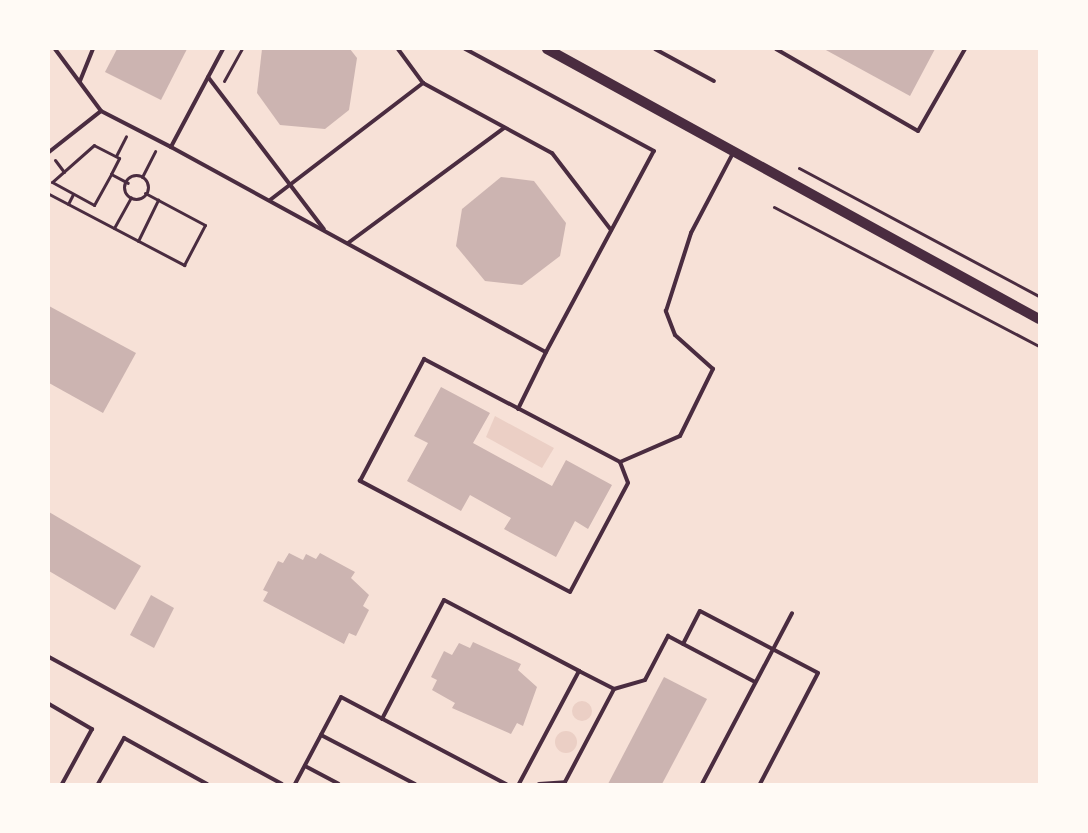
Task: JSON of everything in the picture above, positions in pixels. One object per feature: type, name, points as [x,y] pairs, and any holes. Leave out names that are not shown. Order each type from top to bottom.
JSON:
[{"type":"main road","points":[[547,49],[1039,319]]},
{"type":"lane","points":[[55,49],[101,111],[270,200],[546,352]]},
{"type":"lane","points":[[80,81],[93,49]]},
{"type":"lane","points":[[171,147],[223,49]]},
{"type":"lane","points":[[398,49],[423,83],[552,153],[611,230]]},
{"type":"lane","points":[[465,49],[654,151],[518,408]]},
{"type":"lane","points":[[655,49],[714,81]]},
{"type":"lane","points":[[776,49],[918,131],[966,49]]},
{"type":"lane","points":[[208,78],[326,231]]},
{"type":"lane","points":[[270,200],[423,83]]},
{"type":"lane","points":[[49,152],[101,111]]},
{"type":"lane","points":[[348,243],[504,128]]},
{"type":"lane","points":[[620,462],[680,436],[713,369],[675,334],[666,311],[691,233],[734,151]]},
{"type":"lane","points":[[424,359],[620,462],[628,484],[570,592],[360,481],[424,359]]},
{"type":"lane","points":[[382,719],[444,600],[614,689],[645,680],[668,636],[755,682]]},
{"type":"lane","points":[[683,644],[700,610],[818,673],[760,784]]},
{"type":"lane","points":[[702,784],[792,613]]},
{"type":"lane","points":[[49,656],[282,784]]},
{"type":"lane","points":[[519,784],[579,671]]},
{"type":"lane","points":[[539,784],[565,782],[614,689]]},
{"type":"lane","points":[[295,784],[341,697],[506,784]]},
{"type":"lane","points":[[49,704],[92,729],[62,784]]},
{"type":"lane","points":[[321,735],[415,784]]},
{"type":"lane","points":[[98,784],[124,738],[207,784]]},
{"type":"lane","points":[[305,766],[339,784]]},
{"type":"path","points":[[218,92],[242,49]]},
{"type":"path","points":[[116,156],[131,126]]},
{"type":"path","points":[[142,178],[161,141]]},
{"type":"path","points":[[94,145],[116,156],[119,158],[94,205],[52,182],[94,145]]},
{"type":"path","points":[[796,166],[1039,296]]},
{"type":"path","points":[[132,173],[150,182],[140,202],[122,193],[128,183],[132,173]]},
{"type":"path","points":[[111,174],[128,183]]},
{"type":"path","points":[[49,194],[184,265],[205,225],[145,193]]},
{"type":"path","points":[[68,204],[73,194]]},
{"type":"path","points":[[114,228],[131,197]]},
{"type":"path","points":[[138,241],[158,200]]},
{"type":"path","points":[[774,206],[1039,346]]},
{"type":"shaded area","points":[[495,416],[554,448],[542,468],[486,437]]},
{"type":"shaded area","points":[[582,701],[589,704],[592,711],[589,718],[582,721],[575,718],[572,711],[575,704]]},
{"type":"shaded area","points":[[566,731],[576,738],[577,742],[570,752],[566,753],[556,746],[555,742],[562,732]]},
{"type":"building","points":[[117,49],[187,49],[161,100],[105,72]]},
{"type":"building","points":[[262,49],[350,49],[357,58],[349,110],[325,129],[280,125],[257,93]]},
{"type":"building","points":[[824,49],[935,49],[910,96]]},
{"type":"building","points":[[501,177],[534,181],[566,223],[560,256],[522,285],[485,281],[456,246],[462,209]]},
{"type":"building","points":[[49,306],[136,353],[103,413],[49,383]]},
{"type":"building","points":[[441,387],[490,413],[473,443],[552,486],[566,460],[612,485],[588,529],[575,521],[556,557],[504,529],[511,518],[470,495],[461,511],[407,481],[428,443],[414,436]]},
{"type":"building","points":[[49,512],[141,566],[115,610],[49,571]]},
{"type":"building","points":[[289,553],[303,560],[306,554],[316,559],[320,553],[355,572],[351,578],[369,595],[363,606],[369,610],[356,636],[349,633],[344,644],[263,601],[268,592],[263,590],[278,561],[283,563]]},
{"type":"building","points":[[151,595],[174,608],[154,648],[130,635]]},
{"type":"building","points":[[473,642],[521,664],[518,670],[537,687],[523,726],[517,723],[511,734],[452,708],[455,703],[432,690],[437,680],[431,677],[444,651],[452,655],[459,643],[470,648]]},
{"type":"building","points":[[664,677],[707,699],[662,784],[608,784]]}]
